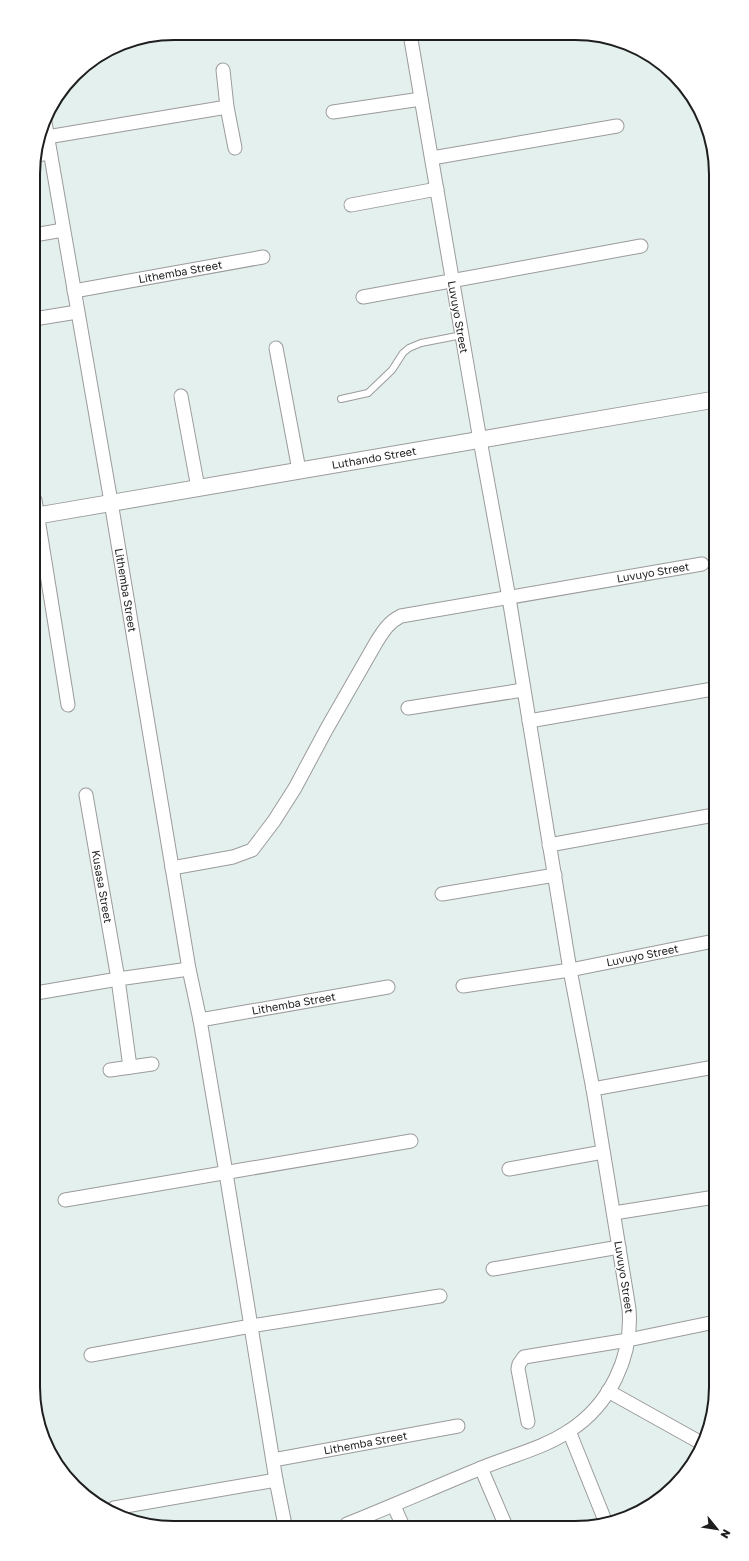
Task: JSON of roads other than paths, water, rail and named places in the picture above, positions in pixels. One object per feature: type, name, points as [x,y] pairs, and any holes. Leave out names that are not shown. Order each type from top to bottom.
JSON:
[{"type":"street","name":"Luvuyo Street","points":[[355,1521],[569,1432],[595,1408],[608,1391],[620,1371],[628,1340],[629,1309],[614,1213],[593,1089],[570,970],[508,598],[411,40]]},
{"type":"street","points":[[223,70],[227,107],[235,148]]},
{"type":"street","points":[[333,112],[421,98]]},
{"type":"street","points":[[48,137],[227,107]]},
{"type":"street","points":[[432,158],[617,126]]},
{"type":"street","name":"Lithemba Street","points":[[47,132],[111,502],[189,969],[200,1020],[226,1172],[276,1480],[285,1521]]},
{"type":"street","points":[[41,154],[50,153]]},
{"type":"street","points":[[351,205],[437,189]]},
{"type":"street","points":[[40,234],[63,230]]},
{"type":"street","points":[[363,297],[452,282],[640,246]]},
{"type":"street","name":"Lithemba Street","points":[[74,291],[263,257]]},
{"type":"street","points":[[40,318],[77,312]]},
{"type":"street","points":[[276,348],[299,470]]},
{"type":"street","points":[[181,396],[198,488]]},
{"type":"street","name":"Luthando Street","points":[[40,510],[111,502],[198,488],[709,401]]},
{"type":"street","name":"Luthando Street","points":[[40,540],[68,705]]},
{"type":"street","name":"Luvuyo Street","points":[[172,868],[233,857],[252,850],[296,788],[326,730],[377,641],[386,627],[393,620],[401,616],[702,564]]},
{"type":"street","points":[[408,708],[523,690]]},
{"type":"street","points":[[529,721],[709,690]]},
{"type":"street","name":"Kusasa Street","points":[[86,795],[118,979],[130,1067]]},
{"type":"street","points":[[549,844],[709,816]]},
{"type":"street","points":[[442,894],[555,875]]},
{"type":"street","name":"Luvuyo Street","points":[[570,970],[709,942]]},
{"type":"street","points":[[40,992],[189,969]]},
{"type":"street","points":[[463,986],[570,970]]},
{"type":"street","name":"Lithemba Street","points":[[200,1020],[388,987]]},
{"type":"street","points":[[110,1070],[152,1064]]},
{"type":"street","points":[[593,1089],[709,1068]]},
{"type":"street","points":[[65,1200],[411,1141]]},
{"type":"street","points":[[509,1168],[603,1152]]},
{"type":"street","points":[[614,1213],[709,1198]]},
{"type":"street","points":[[493,1269],[619,1247]]},
{"type":"street","points":[[91,1355],[251,1326],[440,1296]]},
{"type":"street","points":[[528,1422],[518,1369],[519,1364],[524,1357],[628,1340],[709,1323]]},
{"type":"street","points":[[608,1391],[698,1441]]},
{"type":"street","name":"Lithemba Street","points":[[273,1460],[458,1426]]},
{"type":"street","points":[[569,1432],[604,1517]]},
{"type":"street","points":[[481,1468],[504,1521]]},
{"type":"street","points":[[116,1508],[276,1480]]},
{"type":"street","points":[[394,1506],[401,1521]]},
{"type":"lane","points":[[341,399],[368,393],[388,374],[403,353],[409,348],[421,343],[462,335]]}]
